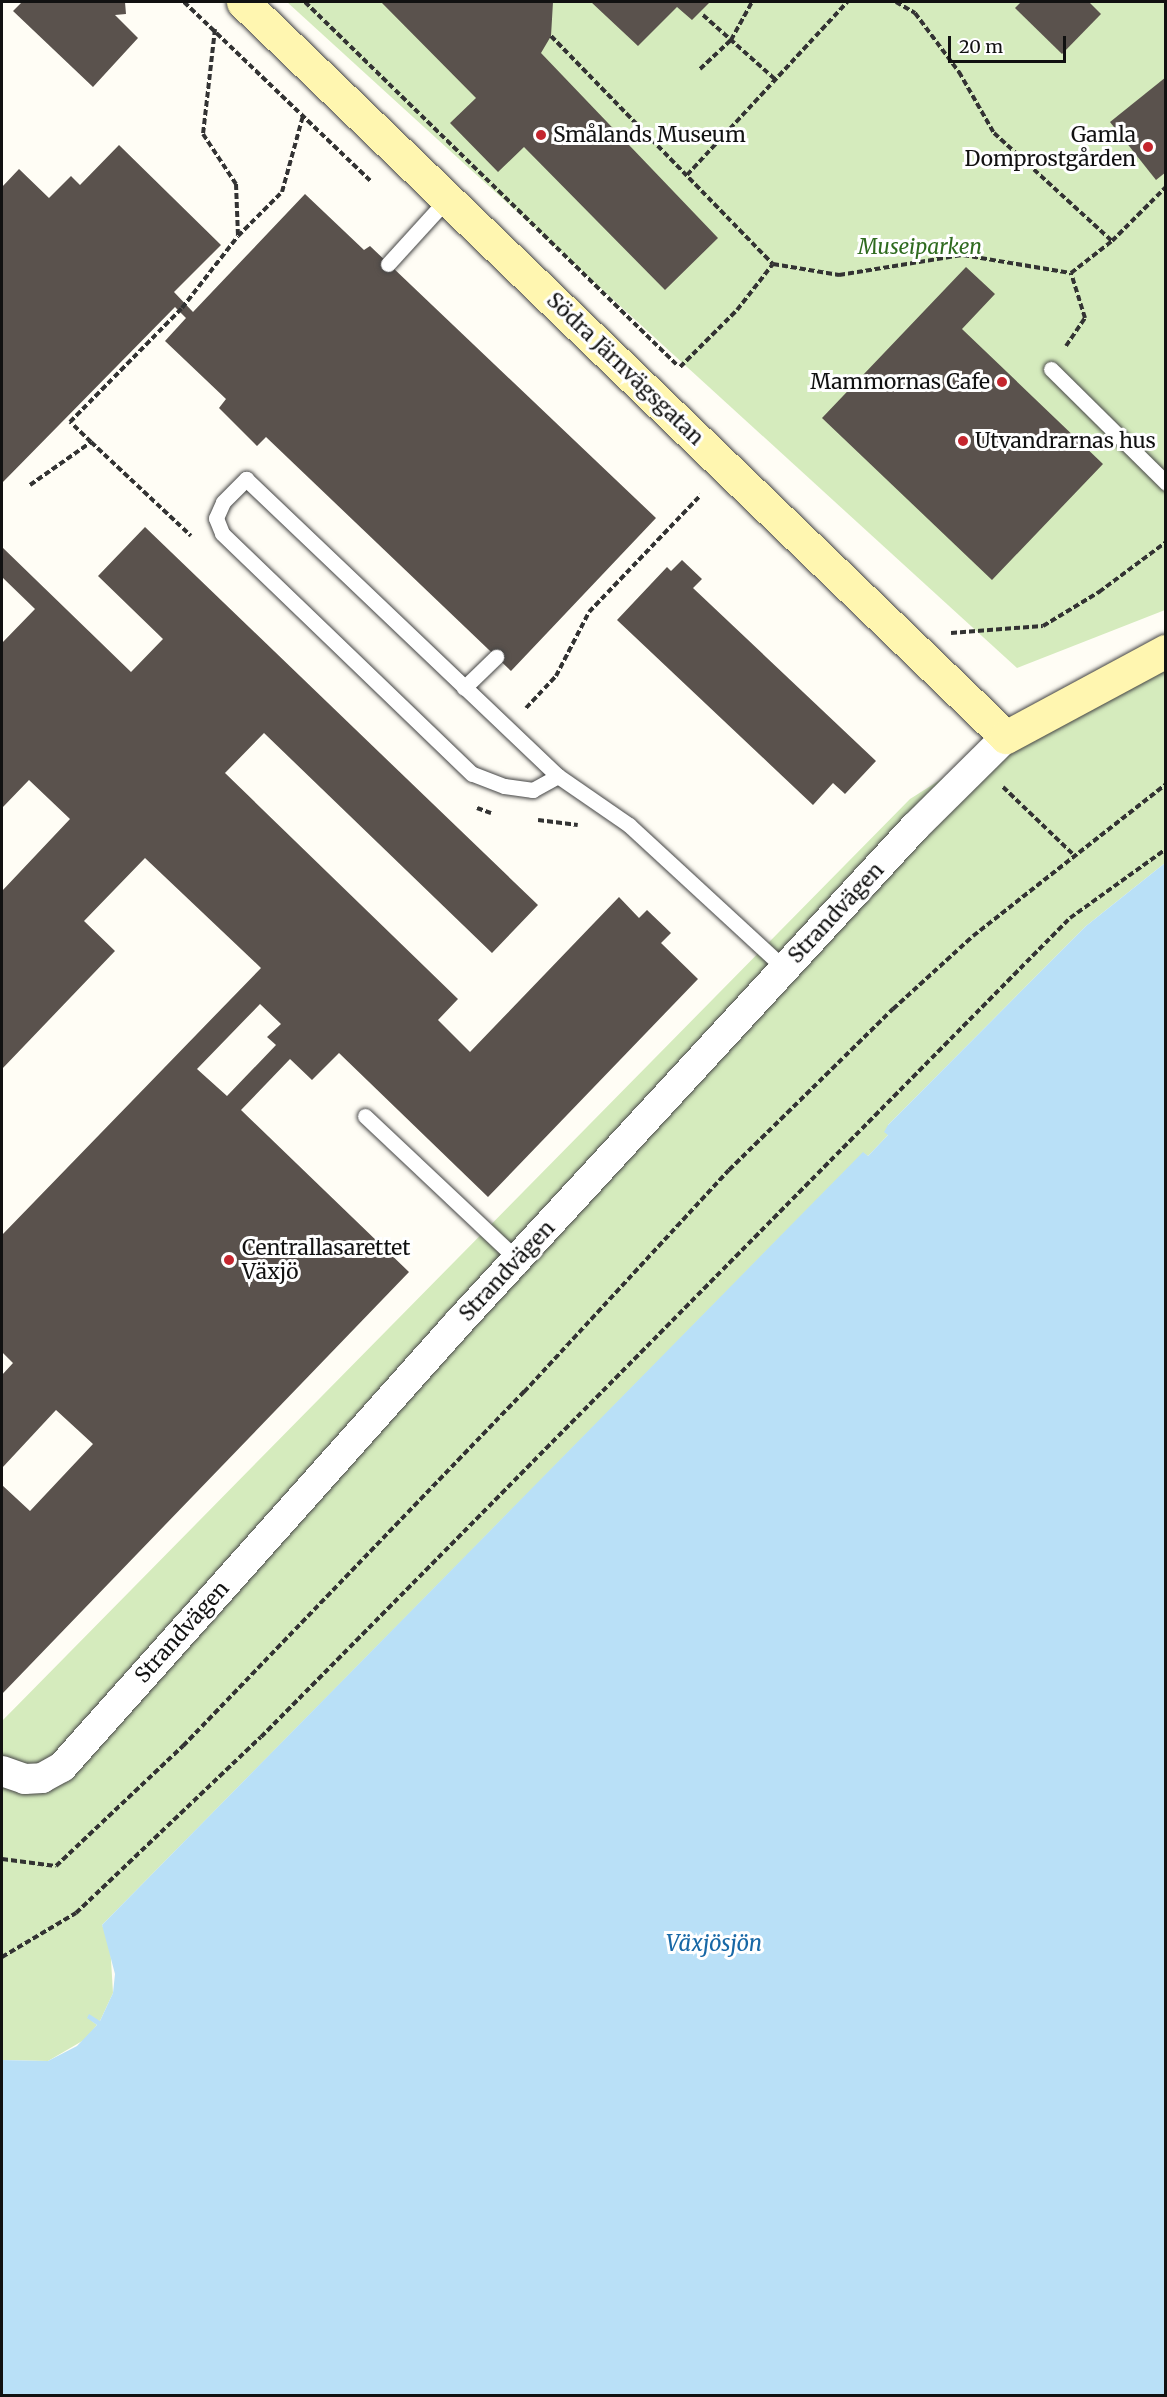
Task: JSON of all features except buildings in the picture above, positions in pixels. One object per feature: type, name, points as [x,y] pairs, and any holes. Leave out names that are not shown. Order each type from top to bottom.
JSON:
[{"type":"street","name":"Södra Järnvägsgatan","points":[[232,12],[449,197],[1006,737]]},
{"type":"street","points":[[1006,737],[1166,651]]},
{"type":"street","name":"Strandvägen","points":[[2,1771],[25,1779],[42,1778],[62,1767],[517,1259],[785,969],[1006,737]]},
{"type":"lane","points":[[388,264],[449,197]]},
{"type":"lane","points":[[1051,369],[1166,483]]},
{"type":"lane","points":[[558,776],[533,790],[504,786],[472,774],[222,533],[216,518],[224,502],[246,479],[558,776],[629,825],[785,969]]},
{"type":"lane","points":[[464,688],[496,657]]},
{"type":"lane","points":[[365,1116],[517,1259]]},
{"type":"path","points":[[700,69],[731,40],[752,2]]},
{"type":"path","points":[[687,175],[847,2]]},
{"type":"path","points":[[896,2],[915,13],[959,72],[994,133],[1112,242]]},
{"type":"path","points":[[232,12],[214,30],[203,134],[236,184],[238,236]]},
{"type":"path","points":[[703,15],[776,80]]},
{"type":"path","points":[[551,36],[773,264],[839,274],[963,255],[1071,273],[1112,242],[1166,187]]},
{"type":"path","points":[[30,484],[91,442],[70,422],[182,309],[238,236],[282,192],[303,116]]},
{"type":"path","points":[[680,367],[737,310],[773,264]]},
{"type":"path","points":[[1051,369],[1085,318],[1071,273]]},
{"type":"path","points":[[507,728],[556,676],[589,612],[701,495]]},
{"type":"path","points":[[947,633],[1043,626],[1099,592],[1166,542]]},
{"type":"path","points":[[978,764],[1074,855]]},
{"type":"path","points":[[2,1859],[56,1866],[147,1782],[524,1392],[737,1162],[973,936],[1166,784]]},
{"type":"path","points":[[2,1957],[76,1913],[253,1745],[1070,918],[1166,849]]},
{"type":"green space","name":"Museiparken","points":[[287,2],[1165,2],[1165,610],[1017,668]]},
{"type":"green space","points":[[1165,657],[1165,863],[1086,926],[888,1125],[888,1135],[868,1156],[863,1153],[102,1925],[110,1943],[113,1993],[100,2021],[87,2017],[97,2025],[84,2040],[48,2061],[2,2060],[2,1721],[910,799],[1006,738]]},
{"type":"water","name":"Växjösjön","points":[[1165,863],[1165,2395],[2,2395],[2,2060],[48,2061],[77,2046],[97,2025],[87,2018],[89,2014],[100,2021],[113,1993],[115,1974],[102,1925],[863,1152],[868,1156],[888,1135],[884,1132],[888,1125],[1086,926]]},
{"type":"place","name":"Smålands Museum","points":[[541,135]]},
{"type":"place","name":"Gamla Domprostgården","points":[[1148,147]]},
{"type":"place","name":"Mammornas Cafe","points":[[1002,382]]},
{"type":"place","name":"Utvandrarnas hus","points":[[963,441]]},
{"type":"place","name":"Centrallasarettet Växjö","points":[[229,1260]]}]
